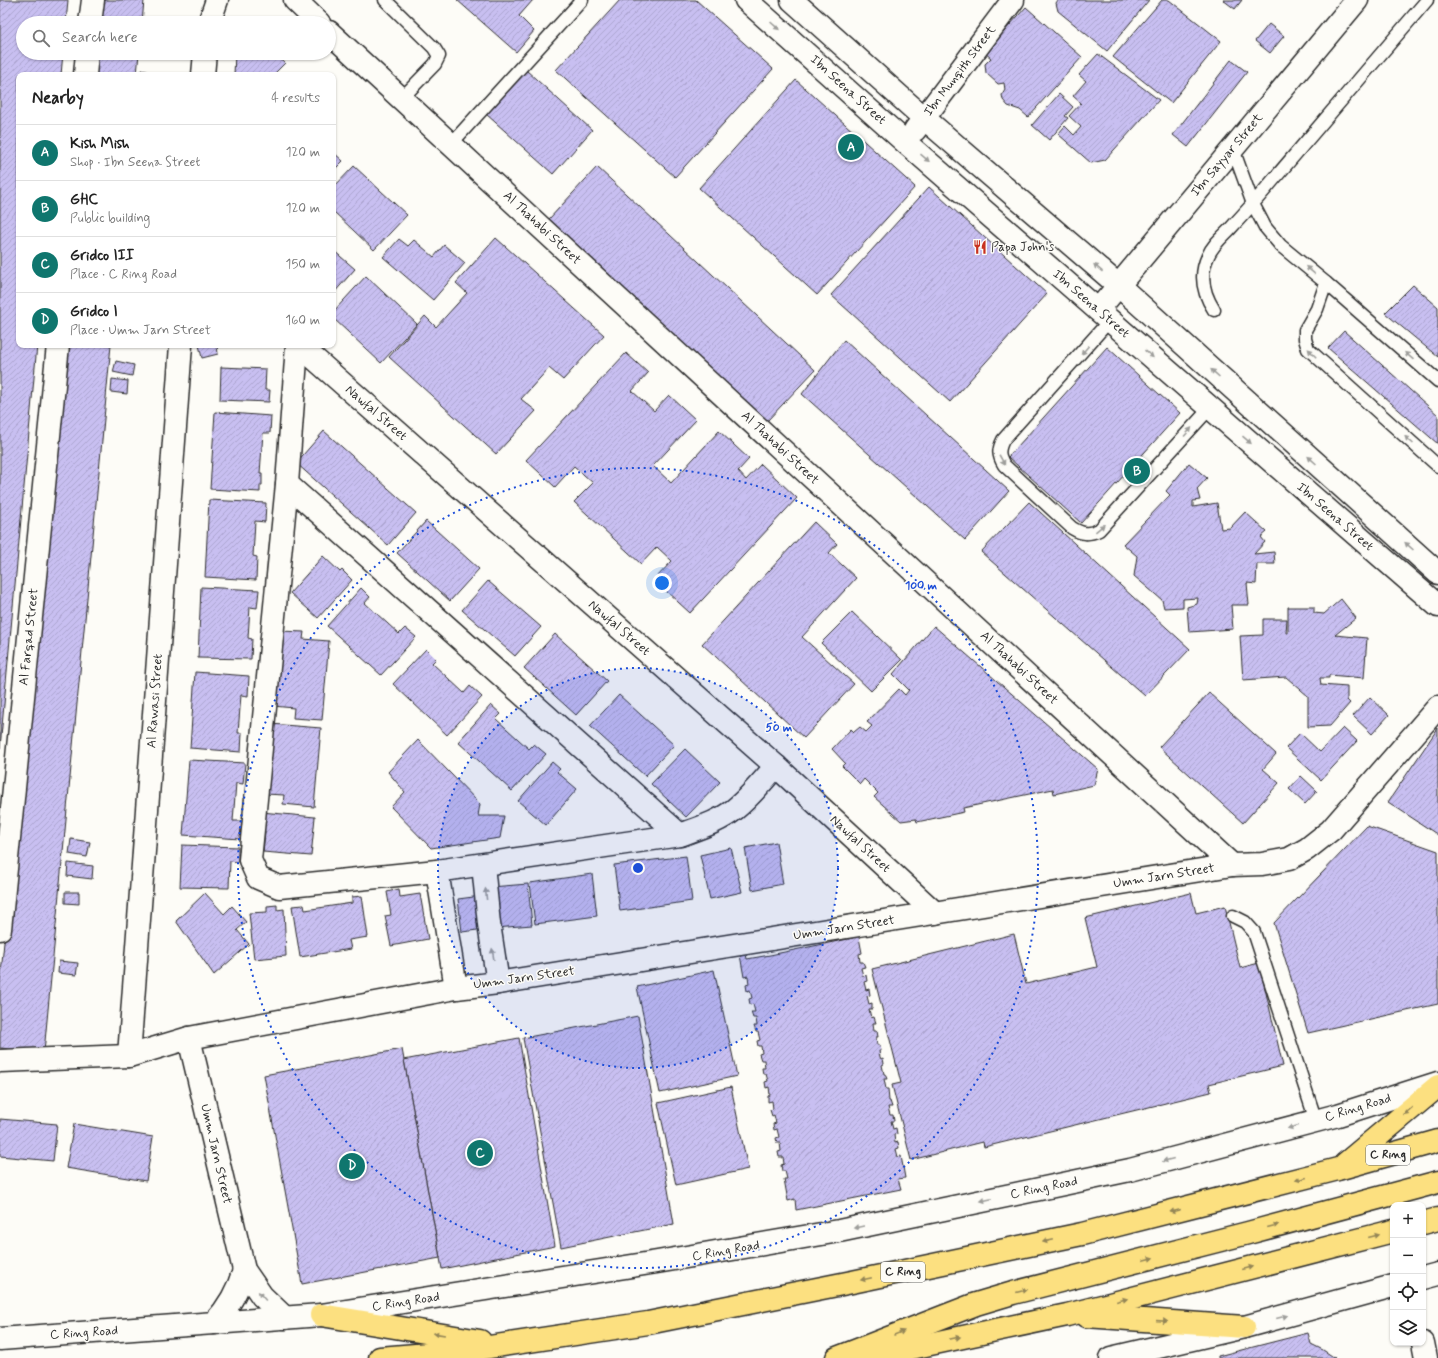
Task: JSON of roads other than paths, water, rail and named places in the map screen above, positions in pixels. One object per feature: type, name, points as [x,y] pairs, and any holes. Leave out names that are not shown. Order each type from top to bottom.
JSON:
[{"type":"highway","points":[[1338,1169],[1438,1085]]},
{"type":"highway","name":"C Ring","points":[[380,1358],[463,1351],[656,1322],[1082,1234],[1338,1169],[1438,1141]]},
{"type":"highway","points":[[837,1358],[976,1304],[1438,1182]]},
{"type":"highway","points":[[1426,1222],[1438,1219]]},
{"type":"highway","points":[[862,1358],[1067,1315],[1390,1232]]},
{"type":"highway","points":[[321,1315],[505,1345]]},
{"type":"highway","points":[[1067,1315],[1244,1327]]},
{"type":"highway","points":[[436,1358],[463,1351]]},
{"type":"street","points":[[91,16],[93,0]]},
{"type":"street","points":[[211,16],[217,0]]},
{"type":"street","points":[[295,0],[312,16]]},
{"type":"street","name":"Ibn Seena Street","points":[[746,0],[906,142],[1438,606]]},
{"type":"street","name":"Ibn Seena Street","points":[[792,0],[925,119],[1118,285],[1438,572]]},
{"type":"street","name":"Ibn Munqith Street","points":[[906,142],[925,119],[1013,0]]},
{"type":"street","name":"Ibn Sayyar Street","points":[[1104,315],[1118,285],[1357,0]]},
{"type":"street","name":"Al Thahabi Street","points":[[336,39],[1232,865]]},
{"type":"street","points":[[85,72],[86,60]]},
{"type":"street","points":[[203,72],[204,60]]},
{"type":"street","name":"Al Farqad Street","points":[[0,929],[58,348]]},
{"type":"street","name":"Al Rawasi Street","points":[[129,1056],[181,348]]},
{"type":"street","points":[[298,348],[287,484],[250,860],[258,878],[279,887],[437,871],[680,835],[709,824],[736,808],[776,766]]},
{"type":"street","name":"Nawfal Street","points":[[301,348],[776,766],[935,913]]},
{"type":"street","points":[[287,484],[680,835]]},
{"type":"street","name":"Umm Jarn Street","points":[[0,1061],[129,1056],[189,1038],[456,988],[498,983],[1232,865],[1262,864],[1289,859],[1308,849],[1331,830],[1438,707]]},
{"type":"street","points":[[482,865],[498,983]]},
{"type":"street","points":[[437,871],[456,988]]},
{"type":"street","name":"Umm Jarn Street","points":[[189,1038],[244,1270],[262,1296],[285,1318]]},
{"type":"street","name":"C Ring Road","points":[[0,1339],[321,1315],[839,1232],[1130,1170],[1316,1121],[1438,1085]]},
{"type":"street","points":[[214,1323],[224,1312],[240,1285],[244,1270]]},
{"type":"street","points":[[1426,1277],[1438,1274]]},
{"type":"street","points":[[1111,1358],[1244,1327],[1390,1287]]},
{"type":"street","points":[[1424,1346],[1426,1358]]},
{"type":"lane","points":[[385,0],[434,48],[439,56],[435,64],[401,99]]},
{"type":"lane","points":[[451,144],[582,0]]},
{"type":"lane","points":[[1214,310],[1204,289],[1202,277],[1204,265],[1208,255],[1215,245],[1253,204],[1427,0]]},
{"type":"lane","points":[[1233,149],[1253,204],[1265,227],[1281,246],[1326,283],[1438,381]]},
{"type":"lane","points":[[1326,283],[1317,309],[1305,330],[1304,339],[1308,349],[1438,466]]},
{"type":"lane","points":[[1104,315],[1003,440],[999,448],[999,457],[1004,465],[1072,528],[1080,533],[1090,534],[1099,530],[1210,408]]},
{"type":"lane","points":[[1233,916],[1245,922],[1254,932],[1316,1121]]},
{"type":"place","name":"Kish Mish","points":[[851,147]]},
{"type":"place","name":"Papa John's","points":[[980,247]]},
{"type":"place","name":"GHC","points":[[1137,471]]},
{"type":"place","name":"Gridco III","points":[[480,1153]]},
{"type":"place","name":"Gridco I","points":[[352,1166]]}]
